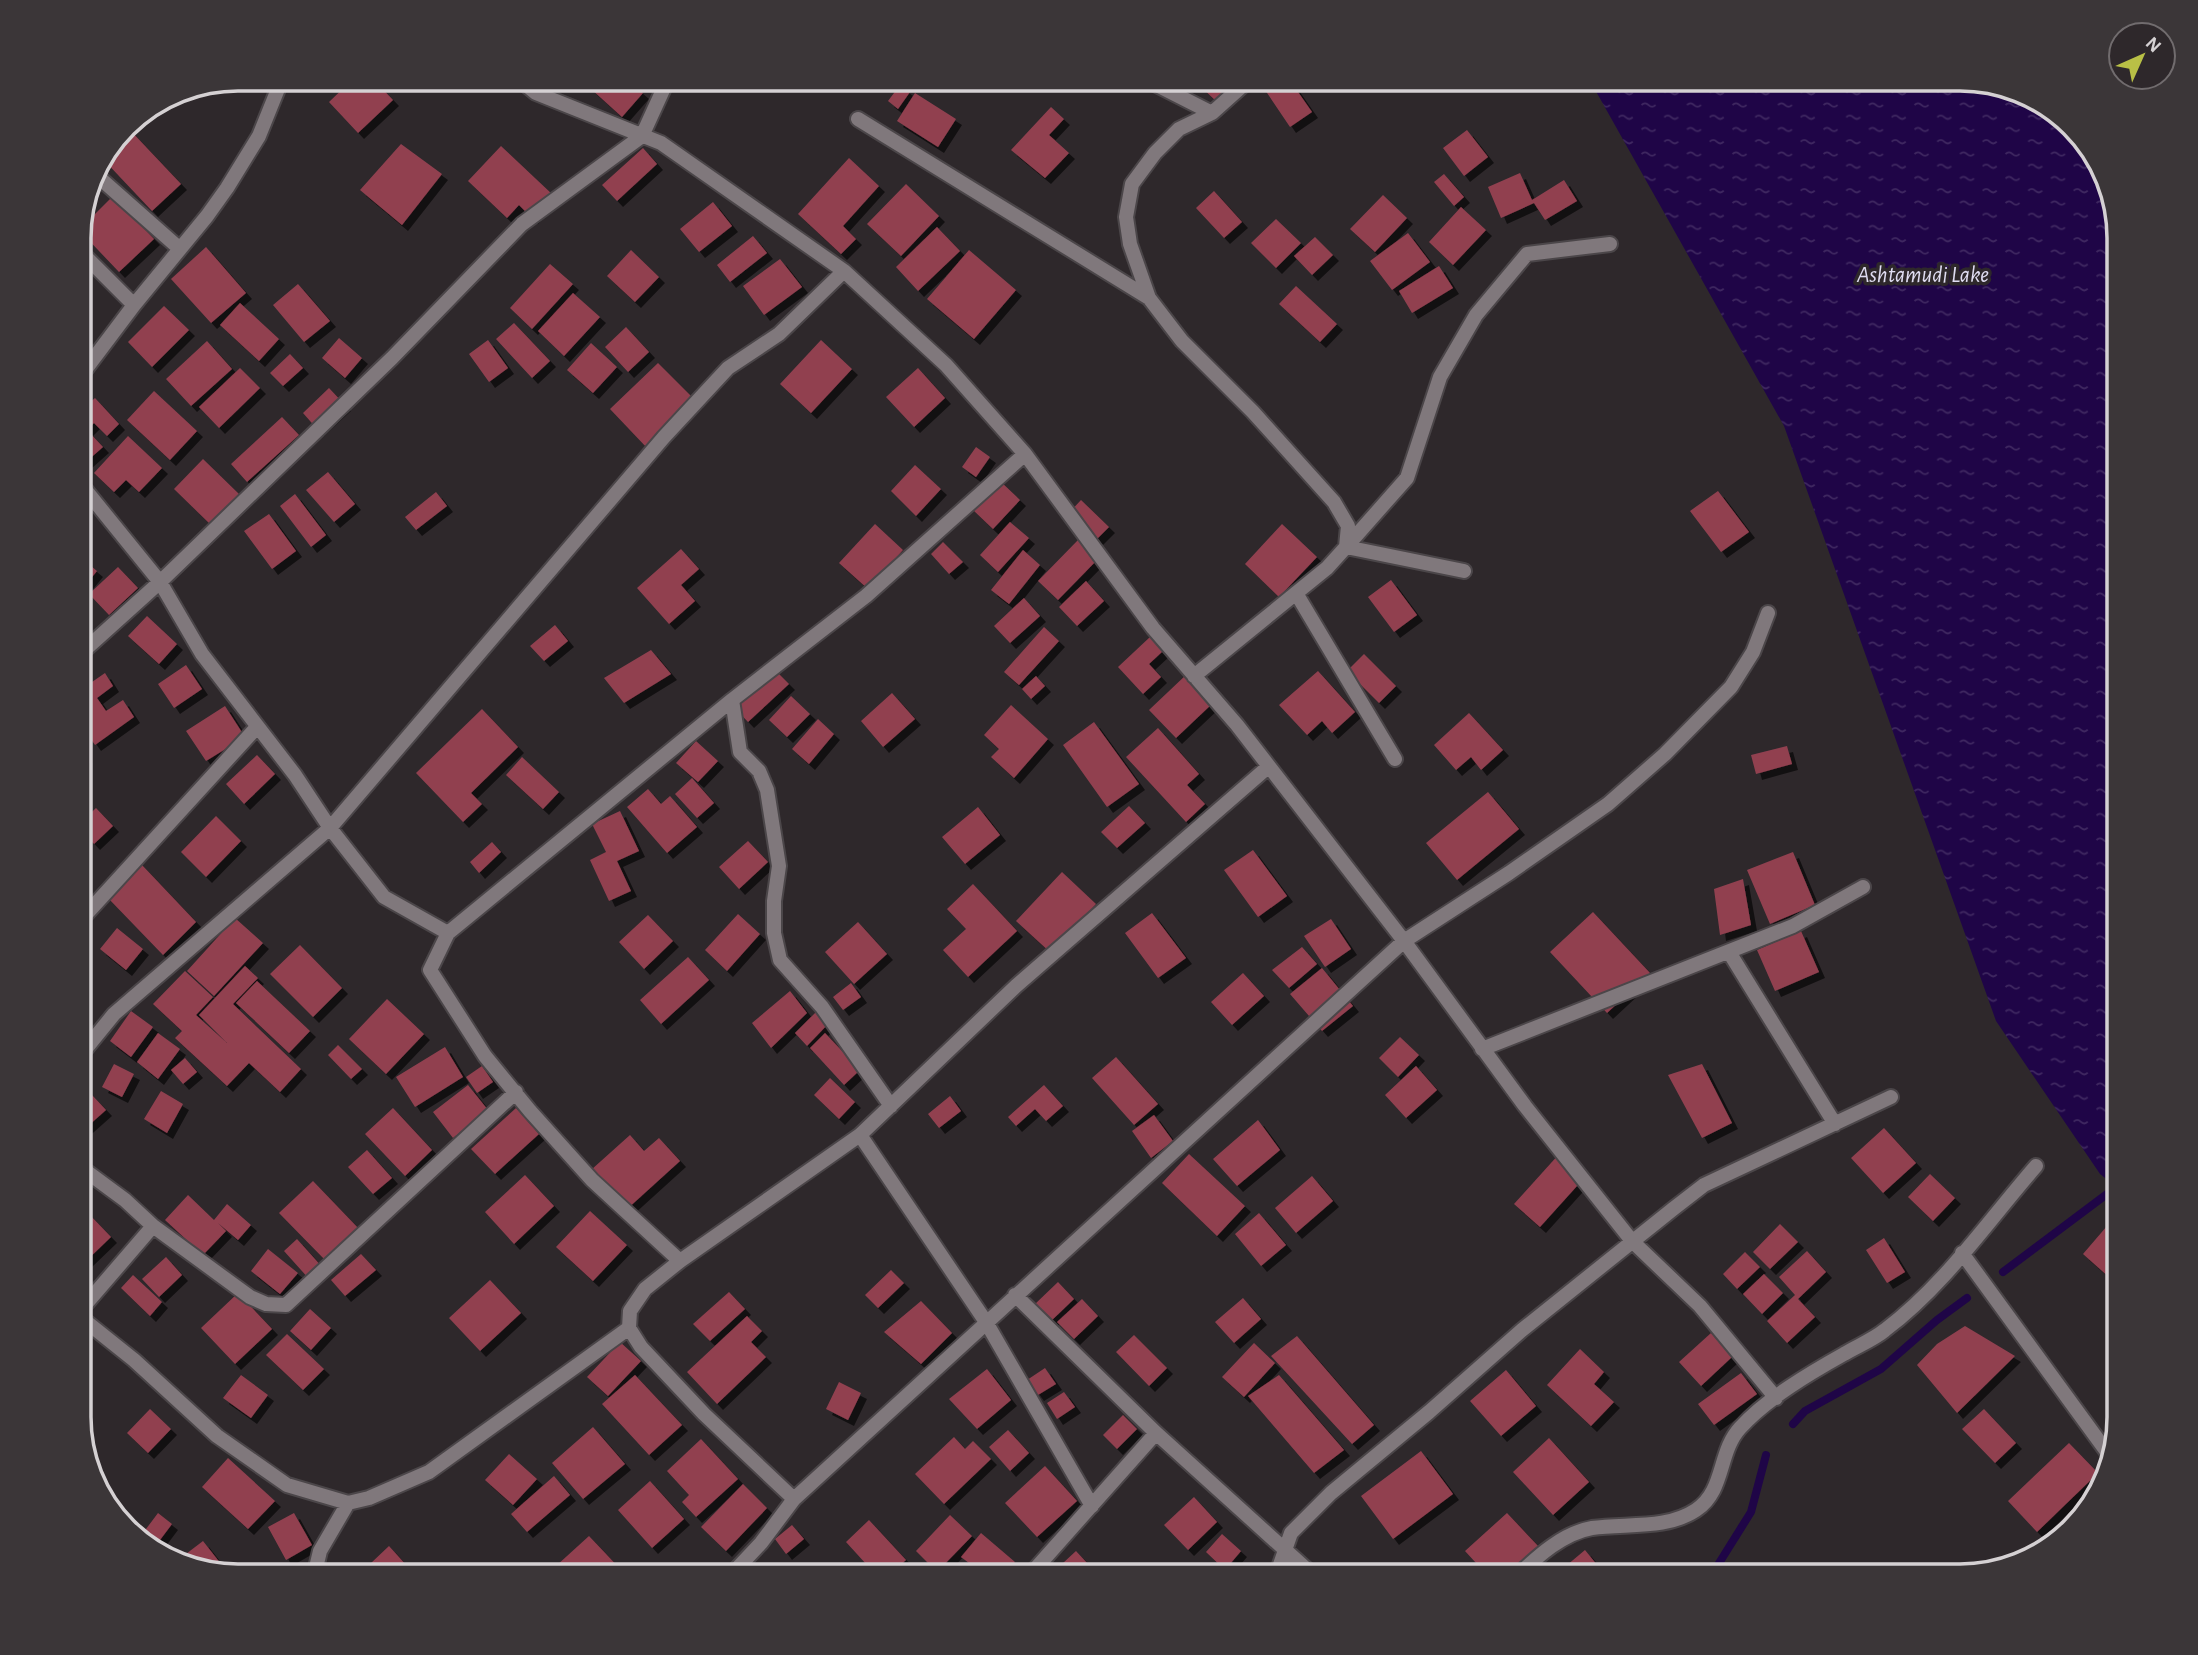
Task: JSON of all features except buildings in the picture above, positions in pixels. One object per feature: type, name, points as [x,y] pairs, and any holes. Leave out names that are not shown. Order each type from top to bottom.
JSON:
[{"type":"street","points":[[91,362],[227,188],[259,135],[277,91]]},
{"type":"street","points":[[534,91],[661,143],[844,271],[946,365],[1026,454],[1153,628],[1268,767],[1404,941],[1482,1049],[1632,1241],[1700,1306],[1776,1398]]},
{"type":"street","points":[[91,644],[160,582],[392,358],[522,224],[642,136],[663,91]]},
{"type":"street","points":[[1169,91],[1212,113]]},
{"type":"street","points":[[1237,91],[1212,113],[1179,129],[1155,153],[1132,184],[1126,217],[1130,244],[1149,298],[1182,341],[1254,412],[1334,502],[1348,526],[1346,547]]},
{"type":"street","points":[[859,118],[1149,298]]},
{"type":"street","points":[[103,181],[180,249]]},
{"type":"street","points":[[1194,676],[1327,568],[1407,478],[1440,377],[1476,315],[1527,254],[1610,244]]},
{"type":"street","points":[[91,262],[134,305]]},
{"type":"street","points":[[91,1042],[114,1014],[330,828],[664,437],[728,368],[779,334],[844,271]]},
{"type":"street","points":[[680,1261],[592,1180],[485,1056],[430,970],[448,933],[732,701],[866,596],[1026,454]]},
{"type":"street","points":[[91,497],[160,582],[202,654],[384,897],[448,933]]},
{"type":"street","points":[[1346,547],[1464,571]]},
{"type":"street","points":[[1296,593],[1395,759]]},
{"type":"street","points":[[741,1564],[794,1499],[1404,941],[1608,804],[1665,754],[1731,687],[1753,652],[1768,613]]},
{"type":"street","points":[[732,701],[740,752],[759,771],[767,790],[779,866],[774,901],[774,933],[780,960],[821,1007],[891,1106]]},
{"type":"street","points":[[91,909],[257,727]]},
{"type":"street","points":[[794,1499],[704,1414],[641,1347],[629,1328],[630,1311],[645,1289],[680,1261],[860,1135],[1075,933],[1268,767]]},
{"type":"street","points":[[1482,1049],[1793,926],[1863,887]]},
{"type":"street","points":[[1728,952],[1835,1124]]},
{"type":"street","points":[[91,1175],[125,1200],[153,1226],[250,1297],[266,1304],[286,1305],[516,1092]]},
{"type":"street","points":[[1281,1564],[1291,1533],[1331,1493],[1522,1330],[1704,1185],[1891,1097]]},
{"type":"street","points":[[860,1135],[986,1322],[1092,1506]]},
{"type":"street","points":[[1530,1564],[1565,1537],[1590,1529],[1662,1522],[1684,1517],[1699,1508],[1711,1497],[1726,1454],[1739,1429],[1776,1398],[1903,1316],[1935,1285],[2036,1166]]},
{"type":"street","points":[[91,1300],[153,1226]]},
{"type":"street","points":[[1962,1253],[2104,1446]]},
{"type":"street","points":[[1015,1295],[1156,1433],[1300,1564]]},
{"type":"street","points":[[91,1324],[217,1436],[287,1485],[348,1503],[369,1498],[429,1472],[629,1328]]},
{"type":"street","points":[[1040,1564],[1156,1433]]},
{"type":"street","points":[[317,1564],[320,1551],[348,1503]]},
{"type":"water","name":"Ashtamudi Lake","points":[[1596,91],[1969,91],[2016,102],[2057,128],[2082,156],[2092,173],[2104,210],[2107,238],[2107,1180],[2100,1174],[1996,1021],[1784,426]]},
{"type":"waterway","points":[[2003,1272],[2107,1194]]},
{"type":"waterway","points":[[1793,1424],[1805,1411],[1881,1369],[1937,1320],[1967,1298]]},
{"type":"waterway","points":[[1718,1564],[1751,1512],[1766,1455]]}]
